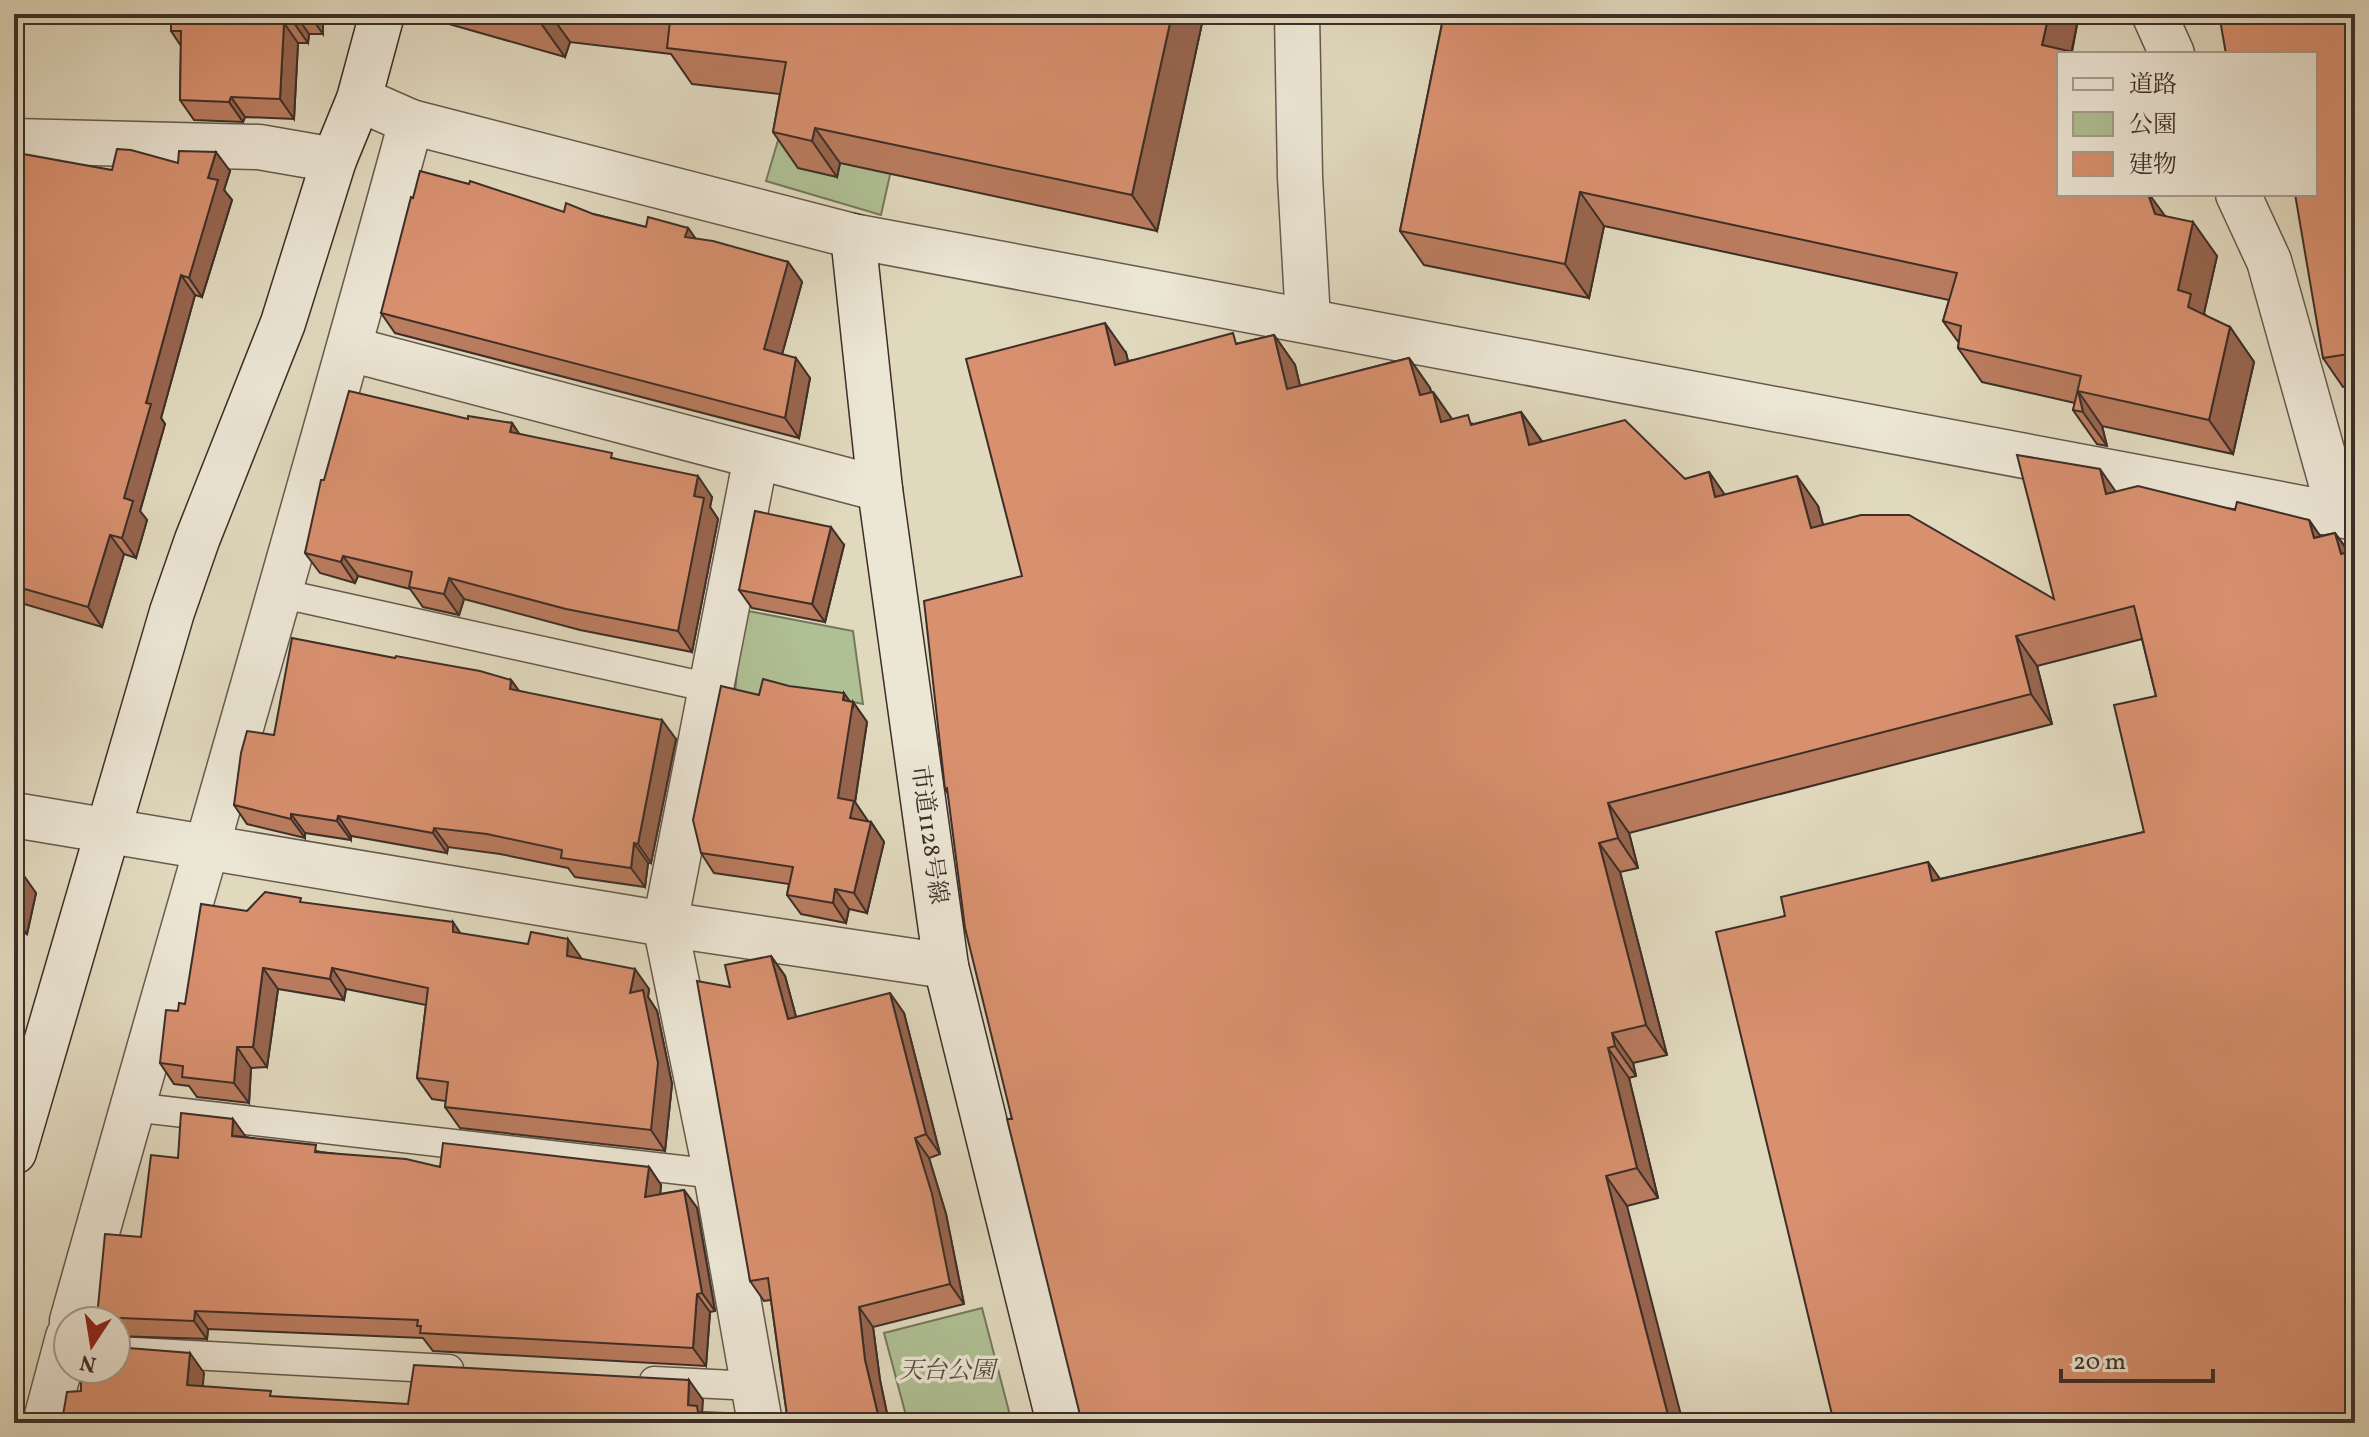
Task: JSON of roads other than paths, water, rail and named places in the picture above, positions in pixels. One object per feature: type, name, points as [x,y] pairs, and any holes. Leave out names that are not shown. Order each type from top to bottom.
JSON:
[{"type":"street","points":[[14,1152],[172,612],[197,540],[283,323],[334,160],[359,99],[382,14]]},
{"type":"street","points":[[1297,14],[1300,177],[1308,320]]},
{"type":"street","points":[[2154,14],[2171,52]]},
{"type":"street","points":[[359,99],[411,122],[853,236],[2348,517],[2269,261],[2239,196]]},
{"type":"street","points":[[77,1305],[205,847],[350,349],[411,122]]},
{"type":"street","points":[[14,141],[276,147],[334,160]]},
{"type":"street","name":"市道1128号線","points":[[853,236],[880,489],[946,966],[1059,1423]]},
{"type":"street","points":[[350,349],[880,489]]},
{"type":"street","points":[[756,457],[665,924],[716,1174],[757,1405]]},
{"type":"street","points":[[14,815],[665,924],[946,966]]},
{"type":"street","points":[[45,1423],[55,1385]]},
{"type":"lane","points":[[279,593],[711,688]]},
{"type":"lane","points":[[132,1107],[716,1174]]},
{"type":"lane","points":[[132,1352],[483,1371]]},
{"type":"lane","points":[[626,1379],[757,1405]]},
{"type":"park label","name":"天台公園","points":[[947,1372]]}]
